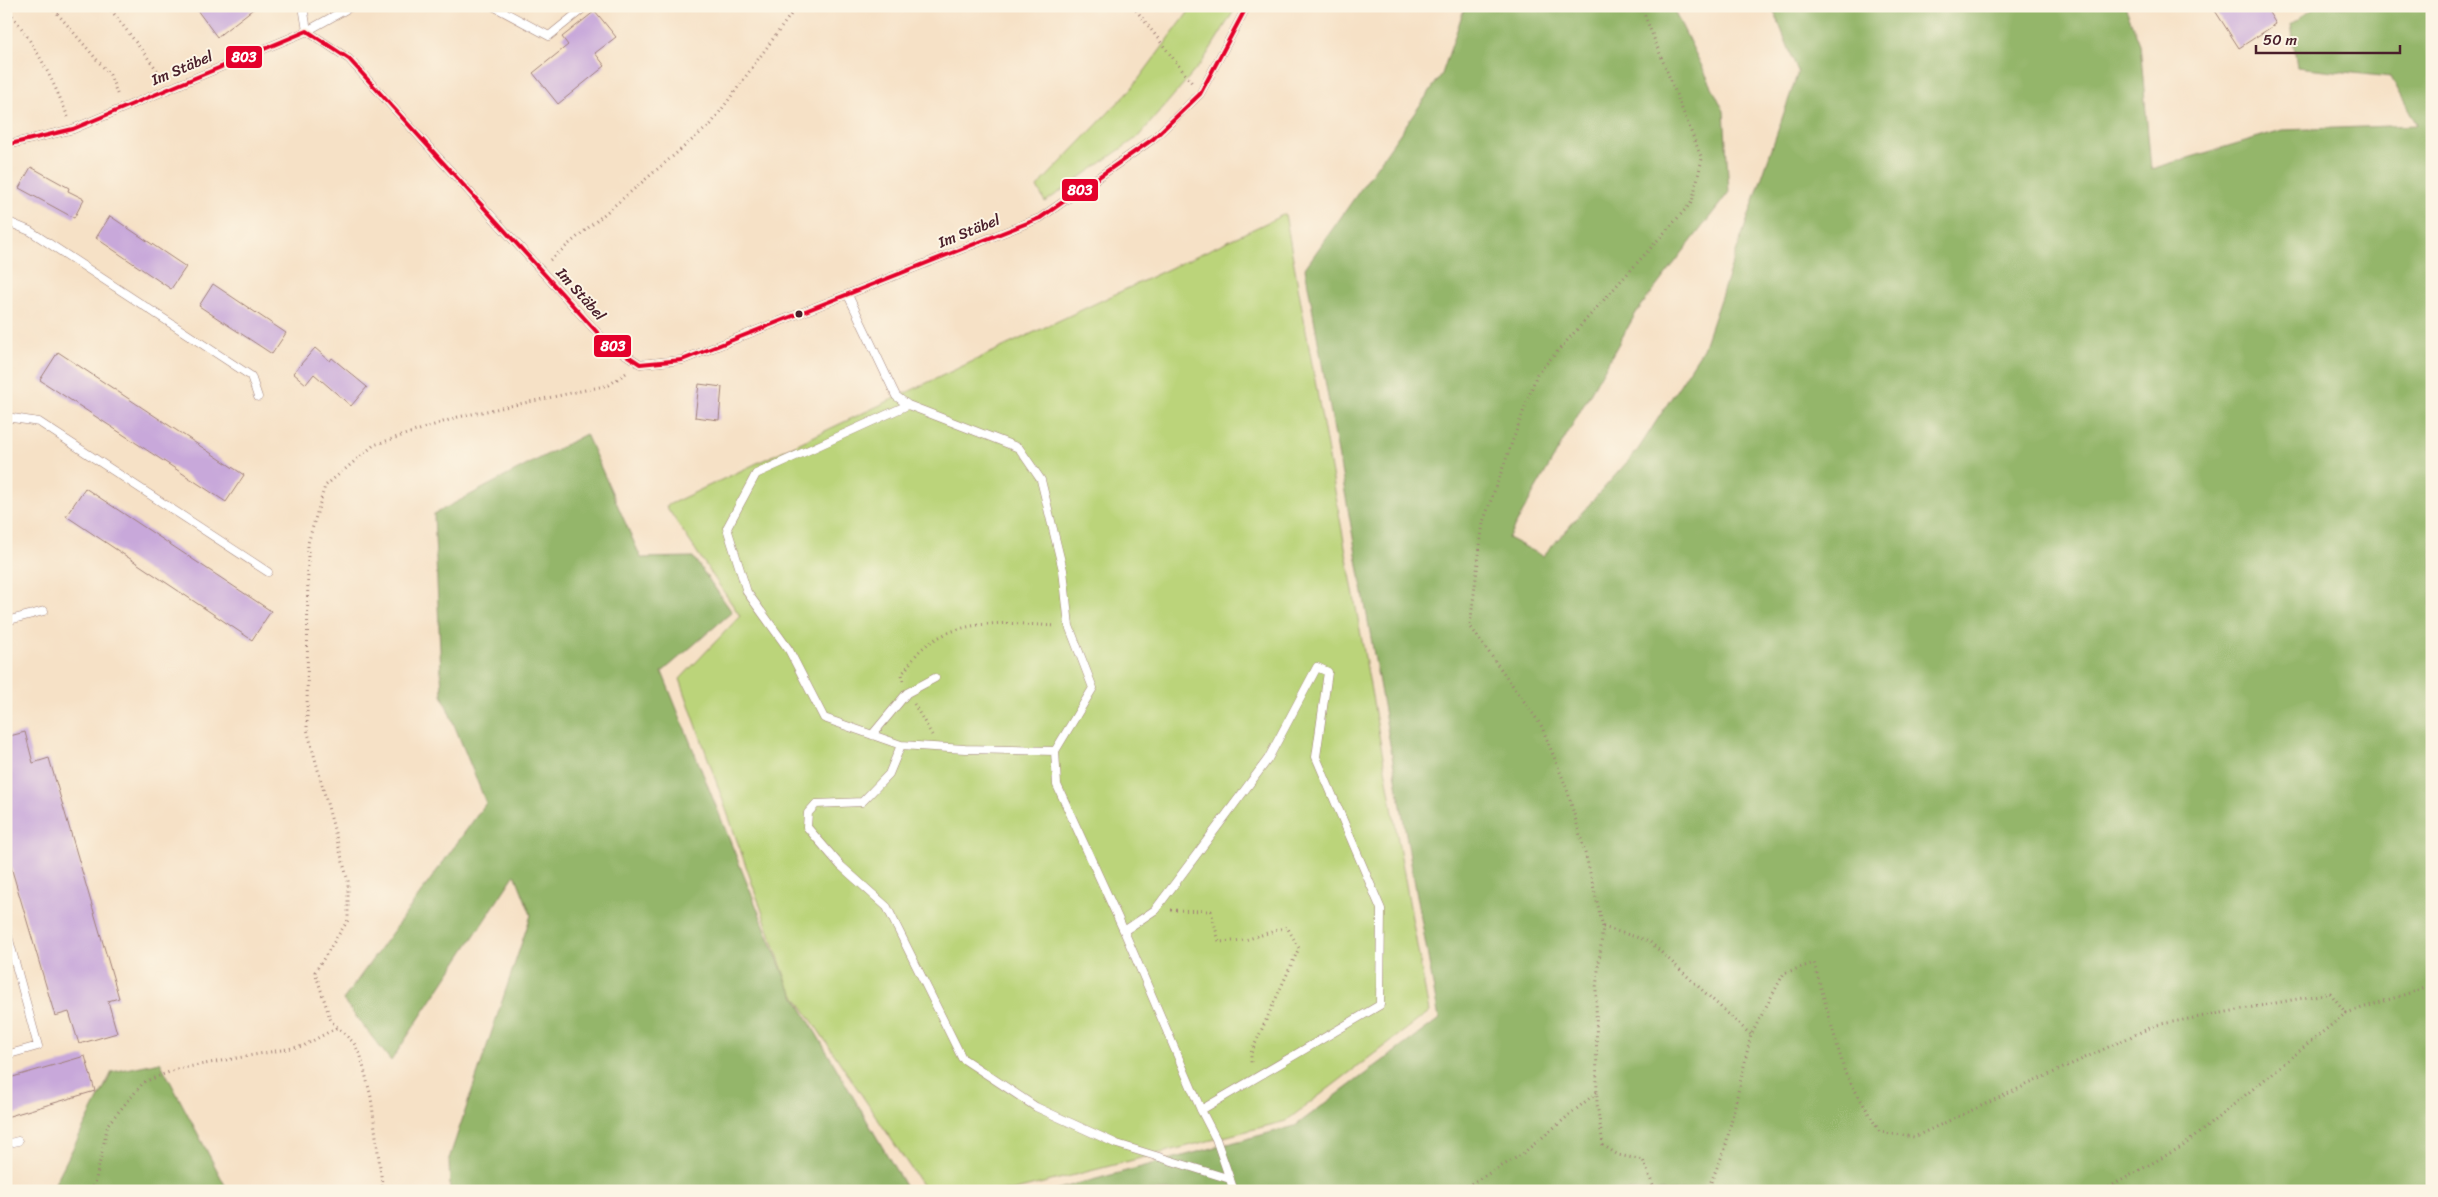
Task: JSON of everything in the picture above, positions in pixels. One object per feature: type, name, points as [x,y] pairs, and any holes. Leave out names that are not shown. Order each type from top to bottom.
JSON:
[{"type":"lane","points":[[303,6],[307,31],[352,6]]},
{"type":"lane","points":[[493,6],[549,36],[586,6]]},
{"type":"lane","name":"Im Stäbel","points":[[6,145],[73,129],[307,31],[349,59],[605,341],[640,364],[682,360],[1040,218],[1153,139],[1200,94],[1247,6]]},
{"type":"lane","points":[[6,222],[30,231],[251,376],[258,397]]},
{"type":"lane","points":[[848,295],[896,396],[908,405],[1019,448],[1042,480],[1063,570],[1069,626],[1093,688],[1055,751],[1057,785],[1124,931],[1200,1110],[1216,1139],[1234,1191]]},
{"type":"lane","points":[[908,405],[756,474],[727,528],[747,592],[789,650],[824,718],[901,745],[1055,751]]},
{"type":"lane","points":[[6,418],[39,422],[268,572]]},
{"type":"lane","points":[[6,621],[44,611]]},
{"type":"lane","points":[[1124,931],[1155,910],[1268,760],[1317,667],[1328,672],[1316,757],[1382,909],[1380,1005],[1200,1110]]},
{"type":"lane","points":[[872,735],[907,694],[935,678]]},
{"type":"lane","points":[[901,745],[889,774],[862,802],[816,804],[808,813],[808,826],[840,865],[887,907],[962,1058],[1036,1107],[1117,1144],[1230,1179]]},
{"type":"lane","points":[[6,929],[38,1046],[6,1055]]},
{"type":"lane","points":[[6,1144],[18,1141]]},
{"type":"path","points":[[51,6],[110,75],[123,108]]},
{"type":"path","points":[[108,6],[171,87]]},
{"type":"path","points":[[540,268],[710,124],[797,6]]},
{"type":"path","points":[[1133,6],[1200,94]]},
{"type":"path","points":[[1641,6],[1702,159],[1692,202],[1537,374],[1483,522],[1470,626],[1541,725],[1567,789],[1603,927],[1596,988],[1597,1091],[1603,1145],[1618,1155],[1643,1160],[1655,1191]]},
{"type":"path","points":[[6,8],[21,26],[49,72],[73,129]]},
{"type":"path","points":[[383,1191],[371,1097],[361,1057],[354,1042],[331,1021],[315,972],[348,920],[348,881],[307,729],[308,543],[325,486],[374,445],[458,417],[609,385],[640,364]]},
{"type":"path","points":[[940,748],[903,687],[902,674],[922,648],[942,635],[991,622],[1069,626]]},
{"type":"path","points":[[1155,910],[1211,911],[1219,942],[1245,940],[1288,927],[1299,948],[1250,1052],[1252,1081]]},
{"type":"path","points":[[1603,927],[1649,941],[1751,1035]]},
{"type":"path","points":[[1706,1191],[1725,1149],[1751,1035],[1784,972],[1814,963],[1845,1073],[1879,1131],[1914,1137],[2156,1025],[2330,993],[2346,1013]]},
{"type":"path","points":[[2102,1191],[2183,1146],[2346,1013],[2432,986]]},
{"type":"path","points":[[91,1191],[95,1184],[108,1124],[144,1082],[177,1069],[303,1046],[338,1027]]},
{"type":"path","points":[[1458,1191],[1521,1155],[1597,1091]]},
{"type":"green space","points":[[1193,6],[1237,6],[1203,61],[1138,137],[1045,202],[1037,187],[1132,88]]},
{"type":"green space","points":[[1465,6],[1672,6],[1724,111],[1729,192],[1636,313],[1508,538],[1543,556],[1637,451],[1703,349],[1798,72],[1772,6],[2125,6],[2140,44],[2151,169],[2282,130],[2417,125],[2391,77],[2297,67],[2291,24],[2316,6],[2432,6],[2432,1191],[1051,1191],[1295,1126],[1439,1019],[1305,268],[1442,74]]},
{"type":"green space","points":[[1285,214],[1429,1012],[1286,1121],[1012,1191],[926,1191],[788,985],[680,679],[740,616],[666,506]]},
{"type":"green space","points":[[586,434],[641,558],[693,557],[732,612],[662,672],[788,985],[908,1191],[450,1191],[449,1159],[531,915],[515,874],[391,1061],[343,1000],[486,803],[442,695],[434,514]]},
{"type":"green space","points":[[160,1062],[228,1191],[51,1191],[112,1072]]},
{"type":"building","points":[[194,6],[257,6],[217,37]]},
{"type":"building","points":[[2212,6],[2265,6],[2276,24],[2239,48]]},
{"type":"building","points":[[595,11],[616,37],[595,53],[605,66],[558,104],[533,73],[568,45],[562,37]]},
{"type":"building","points":[[31,167],[69,188],[68,191],[84,199],[74,218],[19,188]]},
{"type":"building","points":[[110,216],[186,267],[171,289],[96,238]]},
{"type":"building","points":[[213,284],[286,333],[272,354],[199,306]]},
{"type":"building","points":[[315,348],[330,361],[332,358],[367,387],[351,406],[314,374],[306,384],[293,373]]},
{"type":"building","points":[[58,352],[244,475],[226,502],[40,380]]},
{"type":"building","points":[[699,384],[722,387],[719,420],[695,417]]},
{"type":"building","points":[[85,488],[271,611],[252,640],[66,516]]},
{"type":"building","points":[[25,732],[33,763],[49,758],[119,998],[108,1001],[117,1033],[79,1044],[69,1012],[55,1016],[6,850],[6,737]]},
{"type":"building","points":[[85,1056],[95,1091],[6,1117],[6,1079]]},
{"type":"transit line","name":"803","points":[[6,145],[73,129],[307,31],[349,59],[605,341],[640,364],[682,360],[1040,218],[1153,139],[1200,94],[1247,6]]}]
